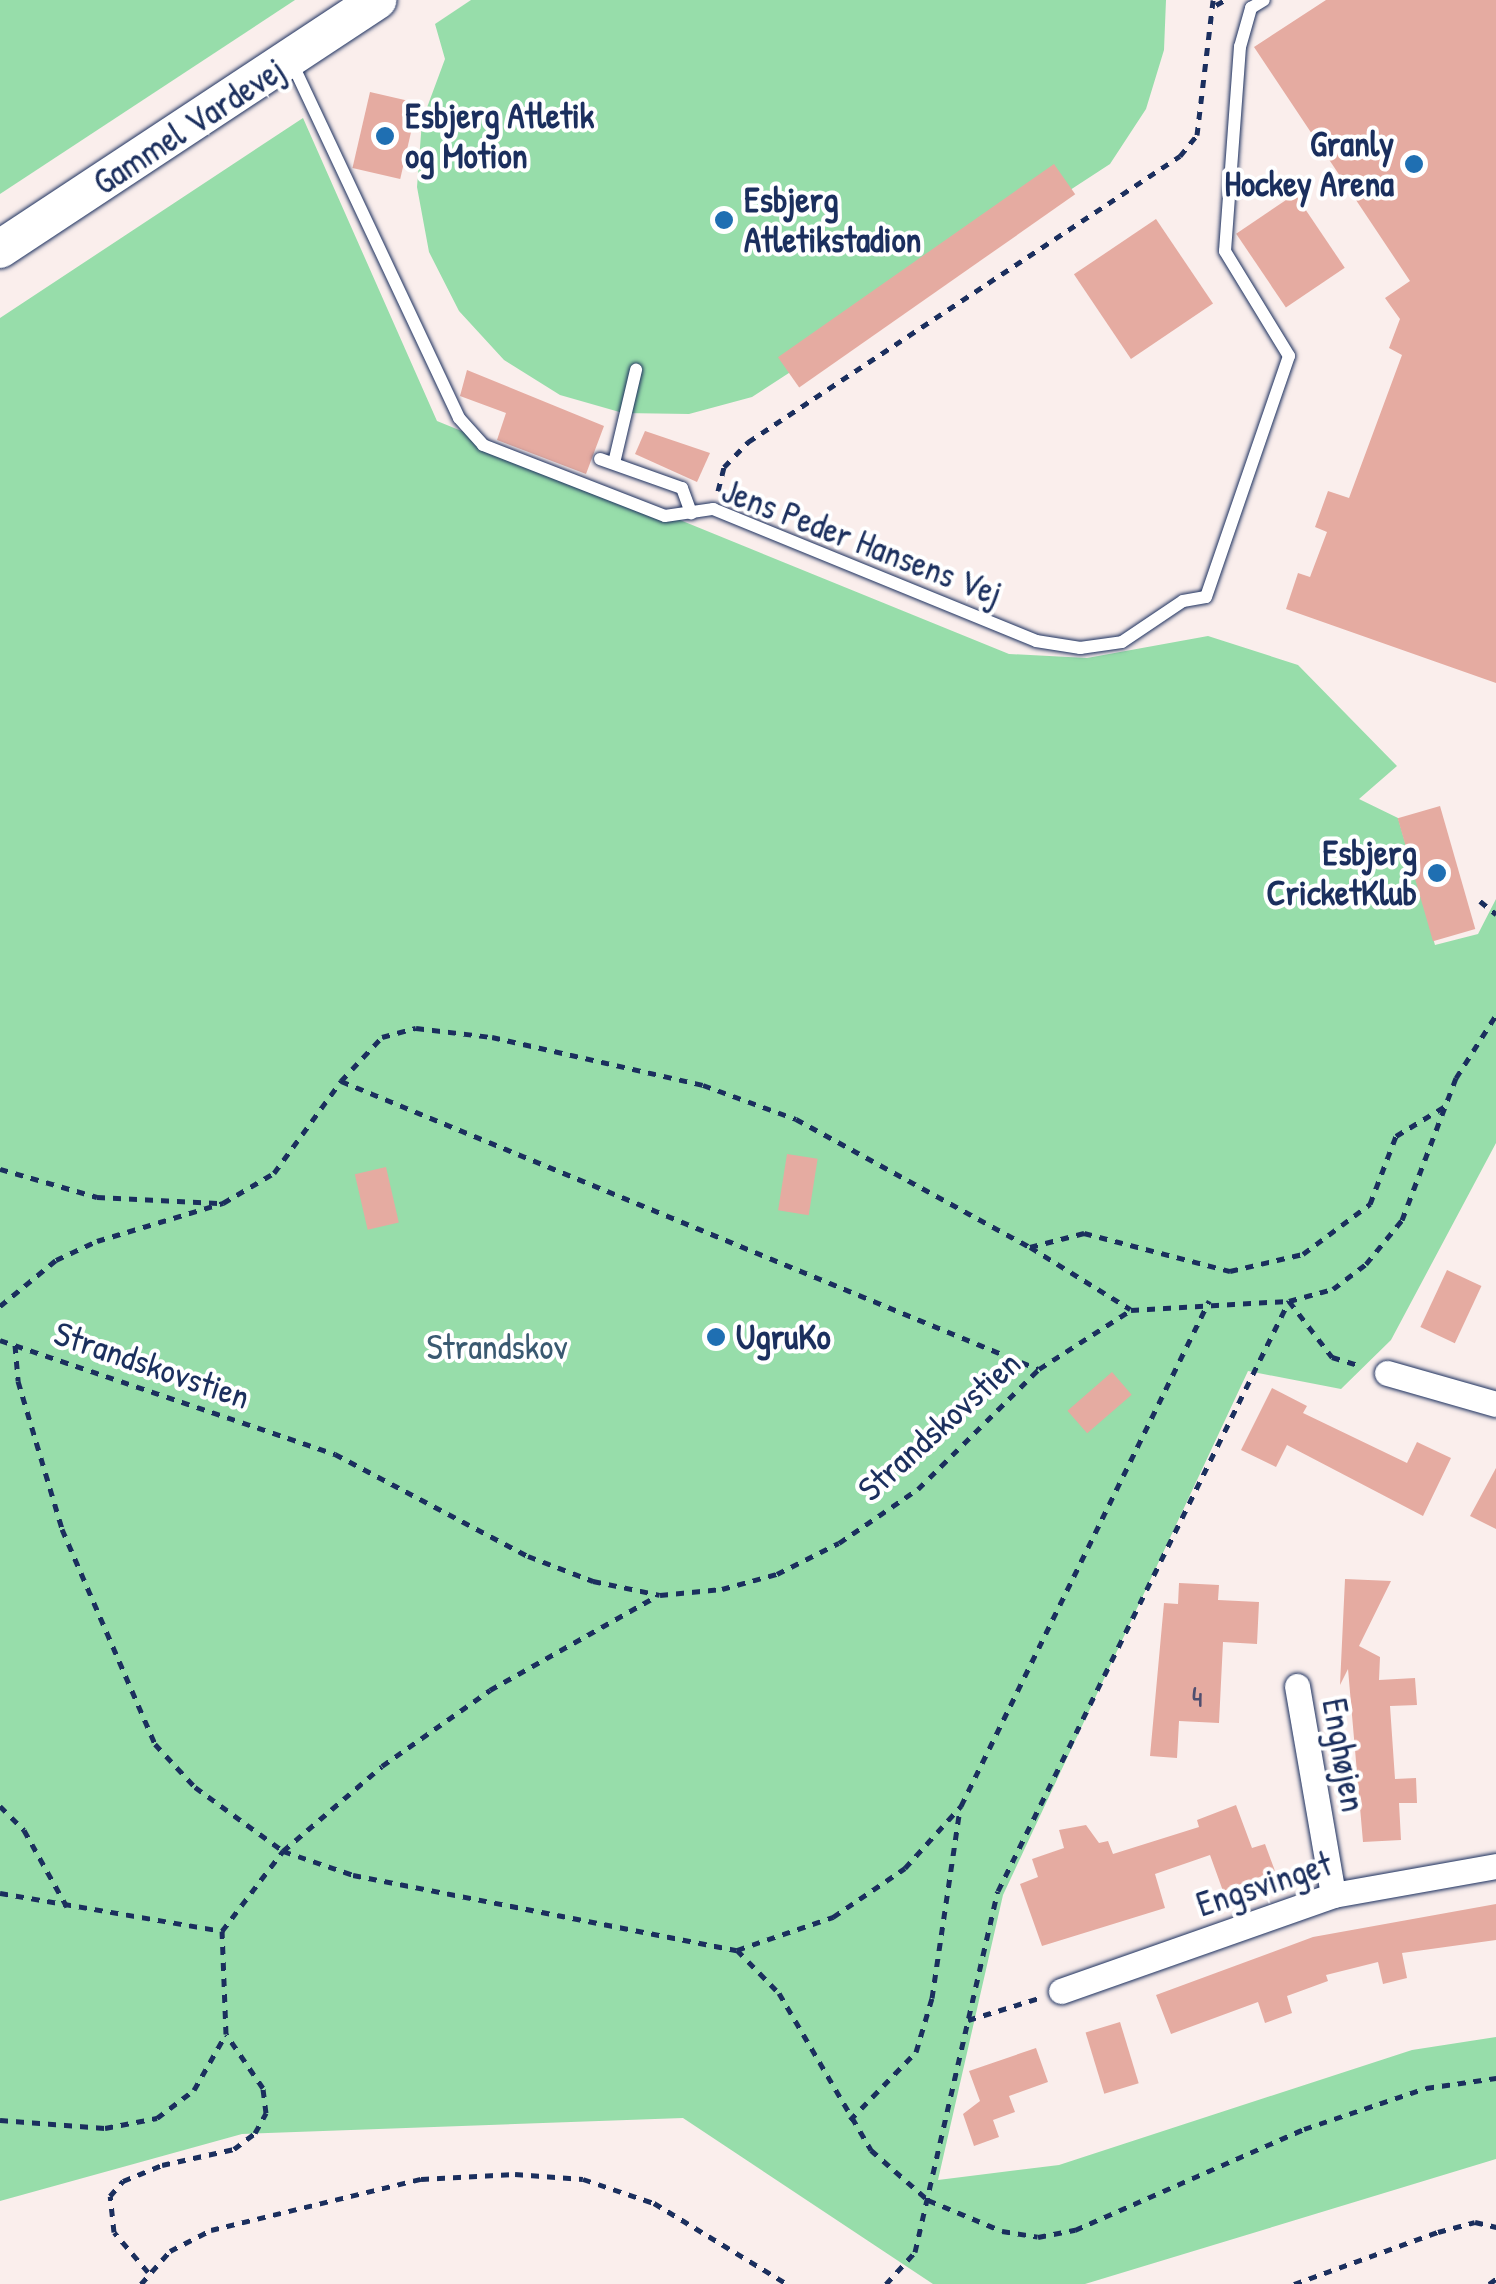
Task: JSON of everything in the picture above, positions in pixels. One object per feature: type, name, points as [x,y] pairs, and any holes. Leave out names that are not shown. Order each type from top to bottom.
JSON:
[{"type":"street","name":"Gammel Vardevej","points":[[0,250],[376,0]]},
{"type":"street","points":[[1388,1373],[1496,1404]]},
{"type":"street","name":"Enghøjen","points":[[1297,1686],[1333,1895]]},
{"type":"street","name":"Engsvinget","points":[[1060,1991],[1333,1895],[1496,1866]]},
{"type":"lane","name":"Jens Peder Hansens Vej","points":[[291,60],[460,418],[483,445],[665,516],[713,509],[1036,641],[1080,648],[1122,642],[1183,601],[1206,597],[1288,356],[1225,252],[1240,47],[1251,8],[1264,0]]},
{"type":"lane","points":[[636,370],[607,461],[682,488],[691,512]]},
{"type":"path","points":[[713,509],[724,468],[748,442],[1180,156],[1197,135],[1214,2],[1225,0]]},
{"type":"path","points":[[1480,902],[1496,914]]},
{"type":"path","name":"Strandskovstien","points":[[0,1340],[335,1454],[528,1556],[592,1581],[660,1595],[777,1574],[839,1543],[918,1488],[1039,1370],[1131,1310],[1209,1301],[1289,1301],[1333,1289],[1366,1264],[1402,1220],[1456,1078],[1496,1015]]},
{"type":"path","points":[[0,1306],[56,1260],[97,1241],[223,1204],[274,1173],[341,1081],[382,1037],[416,1028],[492,1037],[703,1084],[796,1119],[1030,1247],[1131,1310]]},
{"type":"path","points":[[341,1081],[1039,1370]]},
{"type":"path","points":[[1030,1247],[1084,1233],[1230,1270],[1302,1254],[1370,1204],[1396,1136],[1447,1105]]},
{"type":"path","points":[[0,1169],[97,1197],[223,1204]]},
{"type":"path","points":[[15,1345],[18,1381],[62,1529],[155,1744],[196,1787],[282,1851],[353,1875],[737,1950],[833,1917],[905,1868],[961,1806],[1209,1301]]},
{"type":"path","points":[[886,2284],[915,2252],[998,1891],[1289,1301],[1332,1357],[1388,1373]]},
{"type":"path","points":[[0,2120],[105,2128],[157,2118],[194,2090],[226,2034],[222,1931],[282,1851],[382,1766],[490,1690],[660,1595]]},
{"type":"path","points":[[0,1806],[24,1830],[67,1907]]},
{"type":"path","points":[[850,2120],[916,2052],[932,1998],[961,1806]]},
{"type":"path","points":[[0,1893],[222,1931]]},
{"type":"path","points":[[737,1950],[778,1993],[850,2120],[895,2177],[928,2200],[1002,2231],[1038,2238],[1075,2230],[1304,2129],[1426,2088],[1496,2078]]},
{"type":"path","points":[[968,2020],[1060,1991]]},
{"type":"path","points":[[148,2272],[114,2232],[110,2196],[123,2181],[162,2166],[234,2149],[256,2133],[266,2114],[263,2088],[226,2034]]},
{"type":"path","points":[[141,2284],[170,2251],[211,2230],[422,2179],[515,2174],[583,2179],[654,2203],[787,2284]]},
{"type":"path","points":[[1294,2284],[1438,2232],[1475,2222],[1496,2227]]},
{"type":"path","points":[[1490,2284],[1496,2278]]},
{"type":"green space","points":[[0,0],[295,0],[0,194]]},
{"type":"green space","name":"Esbjerg Atletikstadion","points":[[471,0],[1166,0],[1164,50],[1146,109],[1110,164],[752,397],[689,414],[623,413],[560,395],[504,360],[459,311],[429,252],[417,187],[422,121],[445,59],[435,24]]},
{"type":"green space","name":"Strandskov","points":[[303,118],[437,421],[1009,654],[1087,658],[1208,636],[1298,665],[1397,766],[1359,799],[1398,818],[1435,945],[1478,934],[1496,899],[1496,1143],[1391,1340],[1341,1389],[1248,1371],[1003,1895],[938,2180],[1059,2165],[1412,2050],[1496,2037],[1496,2159],[1085,2284],[933,2284],[683,2118],[242,2134],[0,2201],[0,318]]},
{"type":"building","points":[[1326,0],[1496,0],[1496,683],[1286,609],[1298,573],[1310,577],[1327,532],[1315,527],[1328,491],[1349,498],[1402,355],[1389,348],[1400,319],[1385,298],[1410,281],[1254,47]]},
{"type":"building","name":"Esbjerg Atletik og Motion","points":[[370,92],[418,103],[400,179],[352,168]]},
{"type":"building","points":[[1054,164],[1075,194],[799,388],[778,357]]},
{"type":"building","points":[[1295,194],[1345,268],[1286,307],[1236,234]]},
{"type":"building","points":[[1156,219],[1213,304],[1131,359],[1074,274]]},
{"type":"building","points":[[467,370],[604,426],[586,474],[497,440],[506,413],[460,396]]},
{"type":"building","points":[[645,431],[710,453],[697,482],[635,454]]},
{"type":"building","name":"Esbjerg CricketKlub","points":[[1440,806],[1475,929],[1433,941],[1398,818]]},
{"type":"building","points":[[787,1154],[818,1159],[809,1215],[778,1210]]},
{"type":"building","points":[[386,1167],[399,1223],[368,1230],[355,1174]]},
{"type":"building","points":[[1447,1270],[1481,1286],[1455,1343],[1420,1327]]},
{"type":"building","points":[[1112,1372],[1132,1395],[1087,1433],[1067,1411]]},
{"type":"building","points":[[1272,1388],[1307,1406],[1303,1413],[1407,1463],[1417,1442],[1451,1458],[1423,1516],[1287,1445],[1276,1467],[1241,1450]]},
{"type":"building","points":[[1496,1468],[1496,1529],[1470,1516]]},
{"type":"building","points":[[1345,1579],[1391,1581],[1359,1646],[1380,1657],[1379,1680],[1415,1678],[1417,1705],[1390,1706],[1395,1779],[1416,1778],[1417,1803],[1399,1803],[1401,1840],[1363,1842],[1348,1669],[1340,1685]]},
{"type":"building","points":[[1179,1583],[1219,1585],[1218,1600],[1259,1602],[1257,1644],[1223,1642],[1219,1723],[1179,1721],[1177,1758],[1150,1756],[1164,1603],[1178,1604]]},
{"type":"building","points":[[1236,1805],[1252,1848],[1265,1844],[1275,1871],[1223,1891],[1210,1855],[1155,1874],[1165,1908],[1042,1946],[1020,1884],[1038,1877],[1032,1859],[1064,1848],[1059,1830],[1086,1825],[1099,1843],[1108,1841],[1113,1854],[1199,1827],[1197,1820]]},
{"type":"building","points":[[1496,1904],[1496,1940],[1402,1953],[1407,1978],[1383,1984],[1378,1962],[1326,1975],[1328,1981],[1287,1996],[1292,2013],[1265,2023],[1258,2002],[1171,2034],[1156,1995],[1313,1937]]},
{"type":"building","points":[[1120,2022],[1139,2083],[1104,2094],[1086,2033]]},
{"type":"building","points":[[1036,2048],[1048,2082],[1009,2096],[1015,2112],[993,2120],[999,2137],[974,2146],[963,2114],[980,2101],[969,2071]]},
{"type":"place","name":"Esbjerg Atletik og Motion","points":[[385,136]]},
{"type":"place","name":"Granly Hockey Arena","points":[[1414,164]]},
{"type":"place","name":"Esbjerg Atletikstadion","points":[[724,220]]},
{"type":"place","name":"Esbjerg CricketKlub","points":[[1437,873]]},
{"type":"place","name":"UgruKo","points":[[716,1337]]}]
